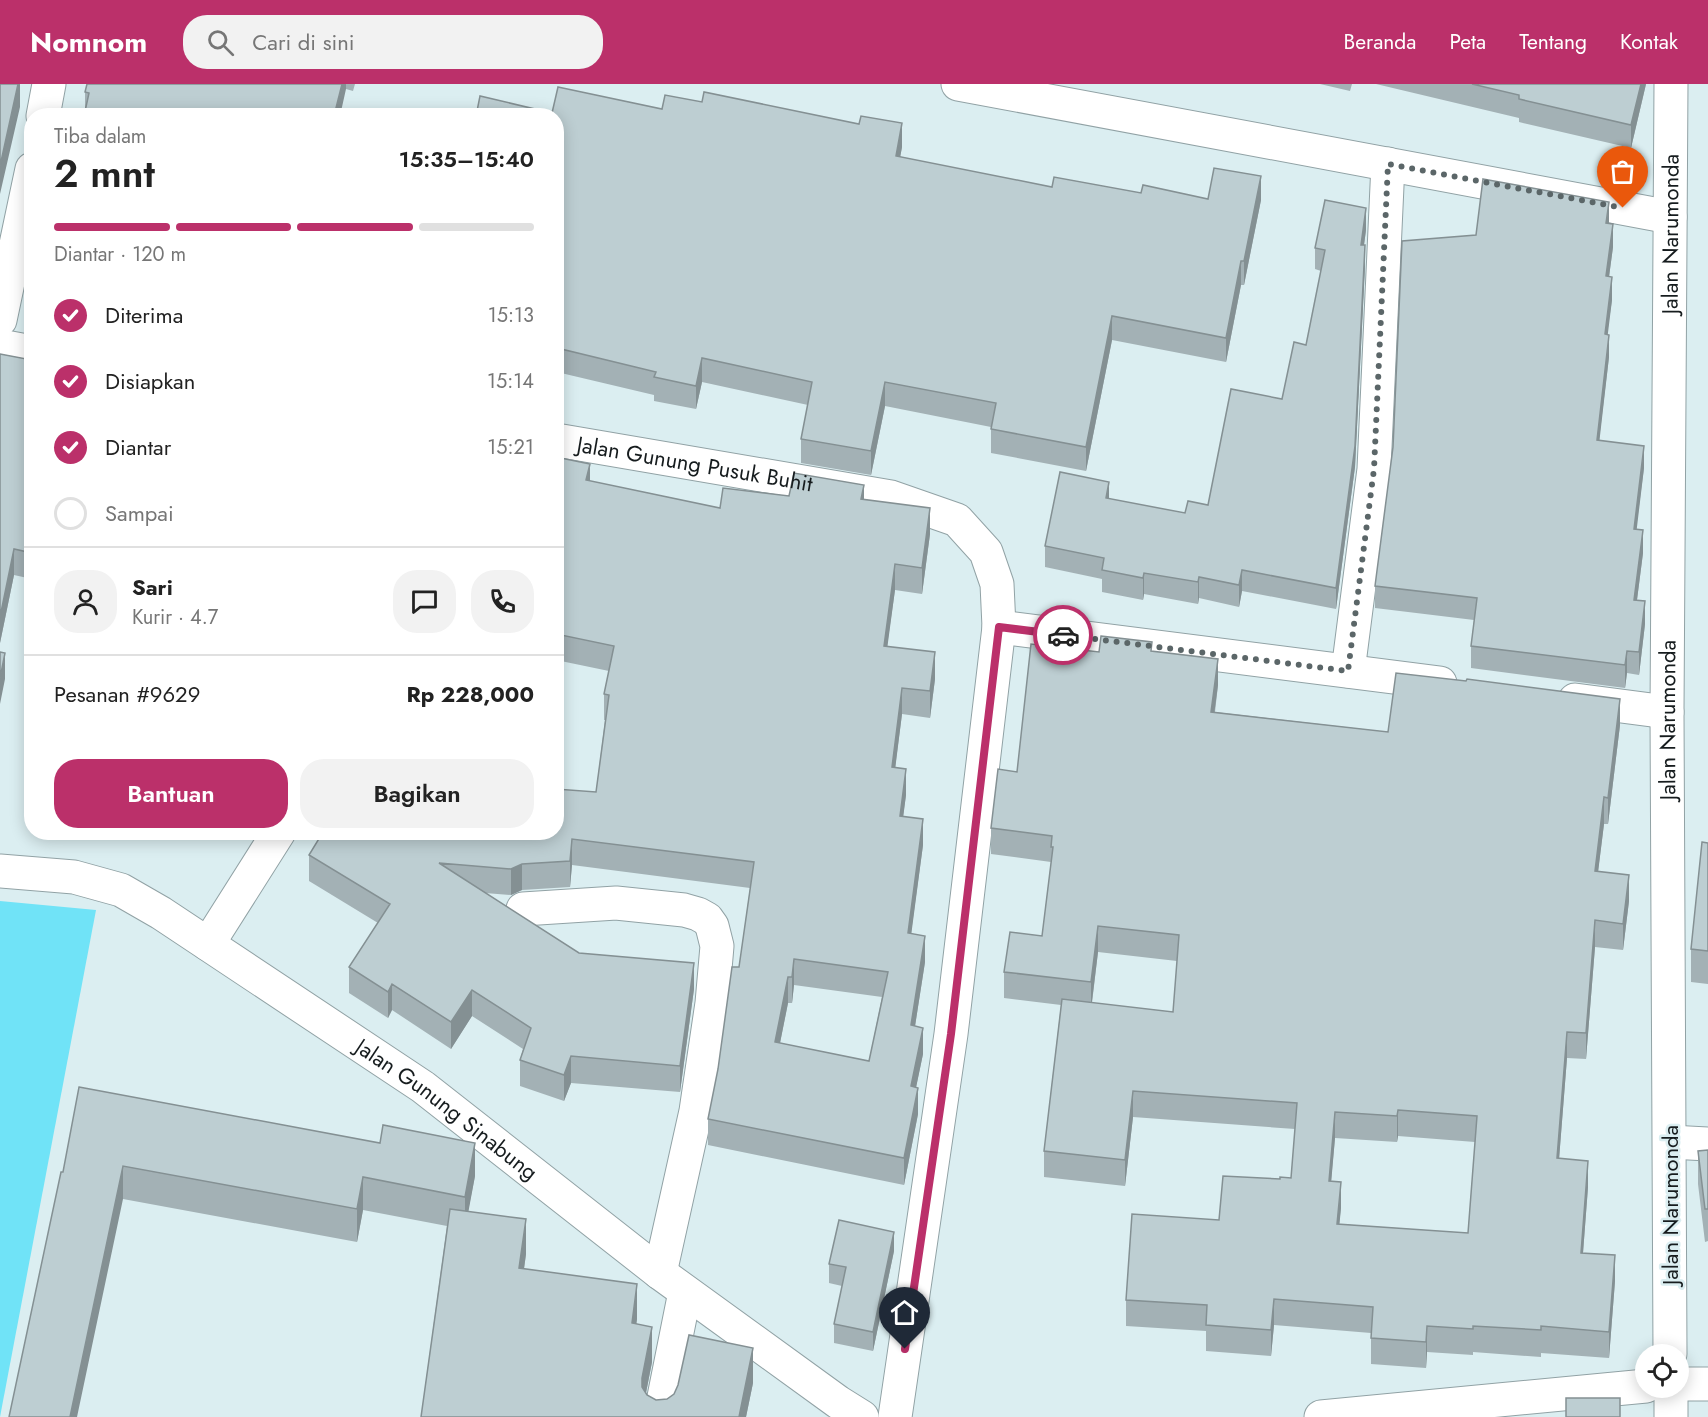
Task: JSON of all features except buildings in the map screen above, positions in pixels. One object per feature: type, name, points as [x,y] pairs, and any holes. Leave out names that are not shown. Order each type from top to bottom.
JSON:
[{"type":"street","points":[[44,108],[49,84]]},
{"type":"street","points":[[958,84],[1670,217]]},
{"type":"street","name":"Jalan Narumonda","points":[[1670,1344],[1668,712],[1671,84]]},
{"type":"street","points":[[1348,671],[1374,469],[1388,164]]},
{"type":"street","points":[[0,320],[24,207]]},
{"type":"street","points":[[0,346],[24,350]]},
{"type":"street","name":"Jalan Gunung Pusuk Buhit","points":[[564,442],[891,497],[957,520],[986,552],[997,584],[999,627],[951,1034],[895,1417]]},
{"type":"street","points":[[999,627],[1466,686]]},
{"type":"street","points":[[1549,697],[1668,712]]},
{"type":"street","points":[[208,944],[274,840]]},
{"type":"street","name":"Jalan Gunung Sinabung","points":[[0,871],[74,877],[121,890],[162,913],[423,1087],[672,1282],[862,1417]]},
{"type":"street","points":[[523,909],[616,903],[684,910],[707,919],[712,926],[717,946],[712,1003],[672,1282],[660,1417]]},
{"type":"street","points":[[1670,1142],[1708,1144]]},
{"type":"street","points":[[1689,1384],[1708,1384]]},
{"type":"street","points":[[1321,1417],[1635,1387]]},
{"type":"street","points":[[1671,1398],[1671,1417]]},
{"type":"shaded area","points":[[0,901],[96,910],[0,1417]]},
{"type":"way so far","points":[[1063,635],[1348,671],[1374,469],[1388,164],[1623,208]]},
{"type":"route","points":[[905,1349],[951,1034],[999,627],[1063,635]]}]
